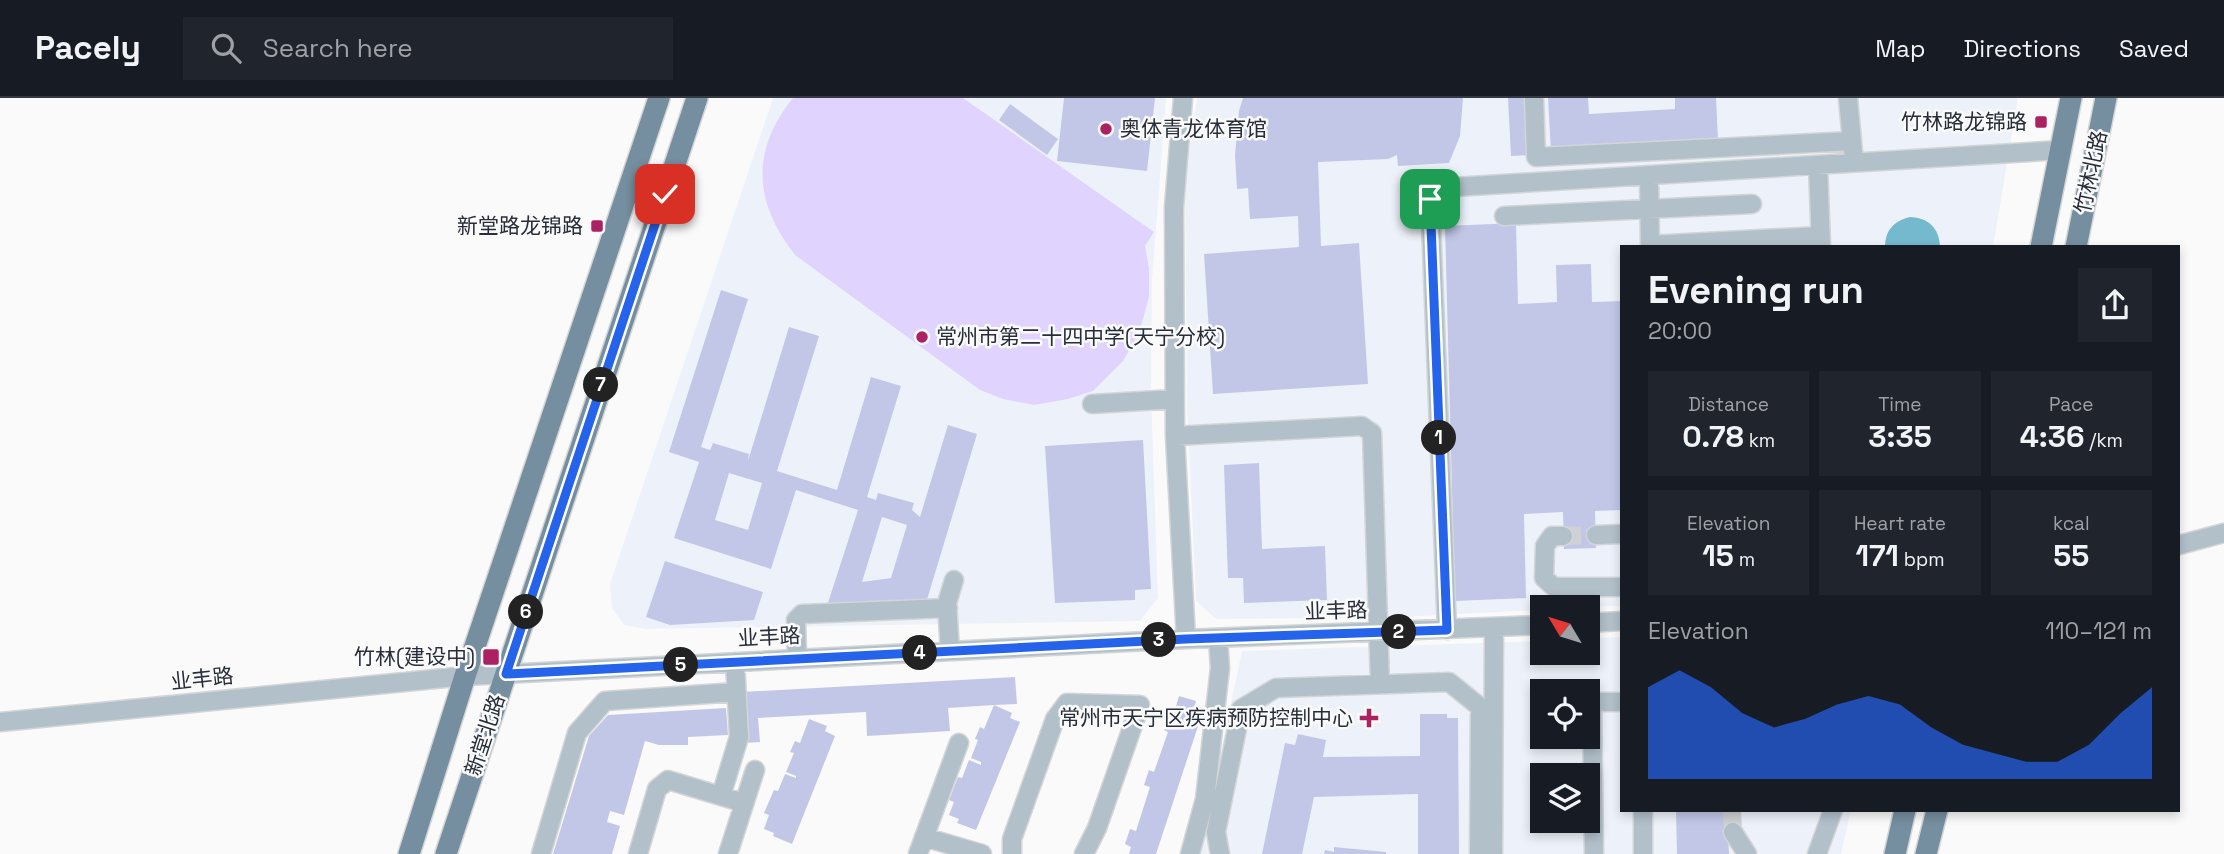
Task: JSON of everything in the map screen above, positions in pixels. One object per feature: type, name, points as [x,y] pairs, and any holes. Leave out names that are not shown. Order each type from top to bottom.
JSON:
[{"type":"main road","name":"新堂北路","points":[[409,854],[465,676],[659,98]]},
{"type":"main road","name":"新堂北路","points":[[446,854],[697,98]]},
{"type":"main road","name":"竹林北路","points":[[2041,245],[2071,98]]},
{"type":"main road","name":"竹林北路","points":[[2076,245],[2106,98]]},
{"type":"main road","points":[[1895,854],[1901,812]]},
{"type":"main road","points":[[1926,854],[1936,812]]},
{"type":"street","points":[[1183,98],[1174,207],[1175,436],[1186,639]]},
{"type":"street","points":[[1534,98],[1536,157],[1852,141]]},
{"type":"street","points":[[1848,98],[1854,162]]},
{"type":"street","points":[[1447,630],[1430,199],[1438,188],[2060,149]]},
{"type":"street","points":[[1678,245],[1820,241],[1818,165]]},
{"type":"street","points":[[1649,175],[1650,245]]},
{"type":"street","points":[[1504,216],[1752,204]]},
{"type":"street","points":[[1092,404],[1175,400]]},
{"type":"street","points":[[1175,436],[1362,426],[1372,433],[1380,684]]},
{"type":"street","points":[[2180,545],[2224,533]]},
{"type":"street","points":[[1596,535],[1620,534]]},
{"type":"street","points":[[1563,536],[1552,536],[1545,546],[1544,578],[1554,587],[1620,587]]},
{"type":"street","points":[[950,651],[948,608],[954,580]]},
{"type":"street","points":[[797,659],[796,620],[802,614],[948,608]]},
{"type":"street","points":[[1600,622],[1620,621]]},
{"type":"street","name":"业丰路","points":[[0,722],[465,676],[1186,639],[1530,626]]},
{"type":"street","points":[[1493,854],[1494,628]]},
{"type":"street","points":[[1190,854],[1205,799],[1220,668],[1217,638]]},
{"type":"street","points":[[721,796],[739,737],[735,662]]},
{"type":"street","points":[[1220,854],[1216,832],[1241,709],[1276,688],[1449,682],[1480,707],[1479,854]]},
{"type":"street","points":[[541,854],[577,733],[605,701],[737,692]]},
{"type":"street","points":[[1594,854],[1592,702],[1620,702]]},
{"type":"street","points":[[1012,854],[1012,839],[1055,719],[1067,704],[1140,705],[1097,828],[1085,854]]},
{"type":"street","points":[[959,743],[921,845],[982,854]]},
{"type":"street","points":[[728,854],[755,770]]},
{"type":"street","points":[[638,854],[657,789],[668,780],[744,803]]},
{"type":"street","points":[[1643,812],[1643,854]]},
{"type":"street","points":[[1818,854],[1832,812]]},
{"type":"street","points":[[1733,832],[1747,854]]},
{"type":"shaded area","name":"常州市第二十四中学(天宁分校)","points":[[773,98],[1166,98],[1152,281],[1151,392],[1158,598],[1140,621],[646,629],[624,625],[612,608],[610,584]]},
{"type":"shaded area","points":[[793,98],[963,98],[1154,232],[1145,246],[1149,268],[1149,297],[1139,333],[1123,361],[1093,391],[1068,399],[1034,405],[1003,399],[980,390],[795,255],[771,216],[762,177],[769,138]]},
{"type":"shaded area","points":[[1197,98],[2018,98],[1993,245],[1620,245],[1620,606],[1600,606],[1600,595],[1530,595],[1530,611],[1399,617],[1216,619],[1196,601],[1187,403],[1185,179]]},
{"type":"shaded area","name":"常州市天宁区疾病预防控制中心","points":[[1620,637],[1620,812],[1851,812],[1841,854],[1199,854],[1242,651],[1530,641],[1530,665],[1600,665],[1600,638]]},
{"type":"water","points":[[1910,217],[1923,219],[1935,229],[1940,245],[1885,245],[1891,227]]},
{"type":"building","name":"奥体青龙体育馆","points":[[1064,98],[1155,98],[1147,171],[1057,161]]},
{"type":"building","points":[[1243,98],[1463,98],[1460,136],[1449,163],[1398,166],[1397,155],[1388,159],[1318,162],[1321,246],[1359,243],[1368,384],[1213,394],[1204,254],[1299,247],[1298,216],[1250,219],[1248,188],[1237,189],[1235,155],[1239,111]]},
{"type":"building","points":[[1508,98],[1527,98],[1530,155],[1511,156]]},
{"type":"building","points":[[1548,98],[1588,98],[1589,114],[1675,109],[1675,98],[1716,98],[1718,141],[1551,151]]},
{"type":"building","points":[[1010,104],[1058,139],[1047,155],[999,120]]},
{"type":"building","points":[[1516,223],[1518,304],[1557,302],[1556,265],[1591,264],[1592,302],[1620,301],[1620,510],[1595,511],[1596,548],[1564,549],[1563,512],[1524,514],[1526,598],[1455,601],[1445,226]]},
{"type":"building","points":[[721,290],[748,299],[701,447],[710,450],[713,443],[749,454],[748,461],[789,327],[819,336],[777,471],[837,490],[871,377],[901,386],[867,497],[876,500],[878,493],[914,503],[912,510],[920,517],[948,425],[977,434],[926,603],[826,609],[858,510],[796,490],[771,569],[674,538],[699,462],[669,452]],"holes":[[[729,473],[762,483],[748,530],[715,520]],[[882,517],[907,525],[891,578],[862,582]]]},
{"type":"building","points":[[1143,440],[1151,589],[1135,590],[1135,600],[1055,603],[1045,446]]},
{"type":"building","points":[[1259,463],[1262,549],[1325,546],[1327,600],[1244,603],[1243,578],[1228,578],[1224,465]]},
{"type":"building","points":[[665,561],[763,592],[754,620],[670,625],[646,617]]},
{"type":"building","points":[[1015,677],[1017,704],[948,708],[950,731],[867,736],[866,712],[758,718],[760,742],[744,743],[742,692]]},
{"type":"building","points":[[1179,696],[1196,701],[1195,705],[1204,708],[1156,854],[1129,854],[1131,847],[1125,844],[1130,829],[1136,831],[1150,787],[1144,785],[1149,770],[1154,772],[1168,732],[1164,730],[1168,718],[1172,720]]},
{"type":"building","points":[[994,705],[1012,713],[1010,718],[1020,722],[976,830],[957,823],[959,819],[949,815],[954,802],[949,800],[958,777],[962,778],[969,760],[981,765],[981,762],[971,758],[978,740],[975,739],[980,727],[984,729]]},
{"type":"building","points":[[726,708],[728,735],[688,737],[688,745],[659,745],[645,741],[624,815],[610,811],[607,822],[620,826],[612,854],[553,854],[589,736],[608,715]]},
{"type":"building","points":[[1420,714],[1447,714],[1447,718],[1458,718],[1459,854],[1418,854],[1418,794],[1314,797],[1302,854],[1262,854],[1285,743],[1295,745],[1298,734],[1326,740],[1323,757],[1420,756]]},
{"type":"building","points":[[809,719],[827,726],[825,731],[835,736],[792,844],[764,829],[769,815],[764,813],[785,774],[796,778],[786,772],[794,753],[790,752],[795,741],[800,743]]},
{"type":"building","points":[[1676,812],[1737,812],[1737,832],[1728,832],[1729,854],[1677,854]]},
{"type":"building","points":[[1334,847],[1386,854],[1324,854],[1325,850],[1334,852]]},
{"type":"tunnel","points":[[1563,536],[1596,535]]},
{"type":"tunnel","points":[[1732,812],[1733,832]]},
{"type":"place","name":"竹林路龙锦路","points":[[2041,122]]},
{"type":"place","name":"奥体青龙体育馆","points":[[1106,129]]},
{"type":"place","name":"新堂路龙锦路","points":[[597,226]]},
{"type":"place","name":"常州市第二十四中学(天宁分校)","points":[[922,337]]},
{"type":"place","name":"竹林(建设中)","points":[[491,657]]},
{"type":"place","name":"常州市天宁区疾病预防控制中心","points":[[1369,718]]},
{"type":"route","points":[[665,194],[506,674],[1186,639],[1447,630],[1430,199]]}]
